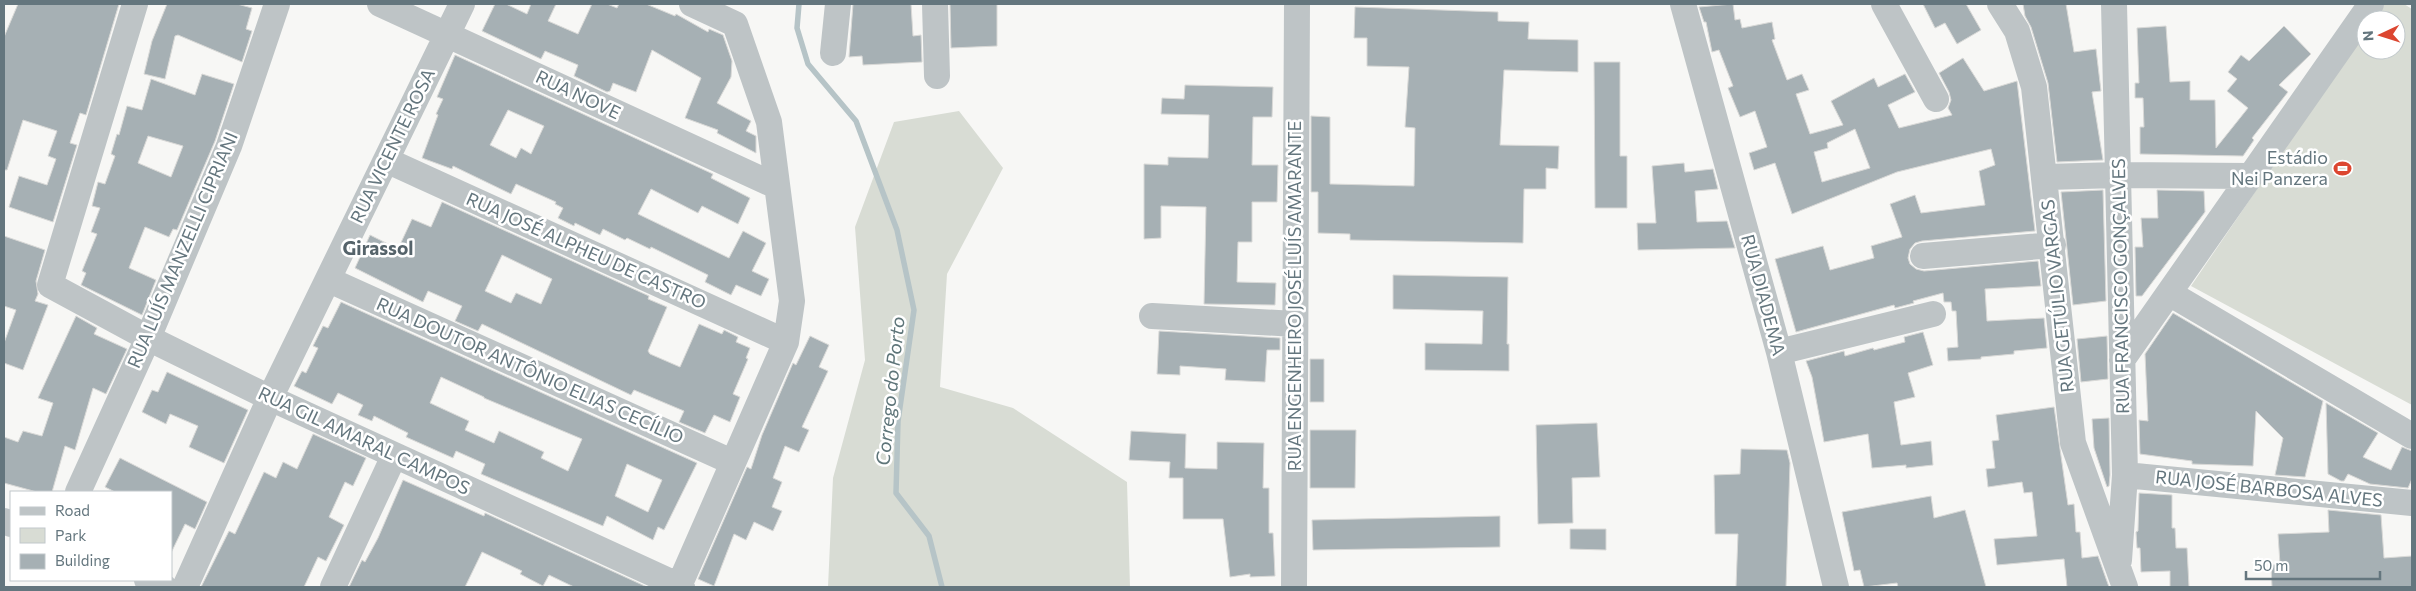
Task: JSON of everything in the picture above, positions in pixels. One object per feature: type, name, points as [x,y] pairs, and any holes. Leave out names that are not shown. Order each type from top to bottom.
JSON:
[{"type":"street","name":"RUA GIL AMARAL CAMPOS","points":[[135,4],[50,285],[148,338],[270,398],[680,586]]},
{"type":"street","name":"RUA LUÍS MANZELLI CIPRIANI","points":[[78,491],[148,338],[229,146],[277,4]]},
{"type":"street","name":"RUA NOVE","points":[[380,4],[776,186]]},
{"type":"street","name":"RUA VICENTE ROSA","points":[[185,587],[270,398],[462,4]]},
{"type":"street","points":[[680,586],[732,462],[786,342],[792,301],[769,122],[735,24],[692,4]]},
{"type":"street","points":[[833,53],[838,4]]},
{"type":"street","points":[[935,4],[937,76]]},
{"type":"street","name":"RUA ENGENHEIRO JOSÉ LUÍS AMARANTE","points":[[1294,587],[1297,4]]},
{"type":"street","name":"RUA DIADEMA","points":[[1683,4],[1779,352],[1836,587]]},
{"type":"street","points":[[1884,4],[1936,99]]},
{"type":"street","name":"RUA GETÚLIO VARGAS","points":[[2000,4],[2017,31],[2034,87],[2046,177],[2072,443],[2122,578]]},
{"type":"street","name":"RUA FRANCISCO GONÇALVES","points":[[2114,4],[2126,475],[2122,578]]},
{"type":"street","points":[[2122,360],[2371,4]]},
{"type":"street","name":"RUA JOSÉ ALPHEU DE CASTRO","points":[[386,160],[786,342]]},
{"type":"street","points":[[2046,177],[2118,175],[2249,176]]},
{"type":"street","points":[[1923,256],[2053,245]]},
{"type":"street","name":"RUA DOUTOR ANTÔNIO ELIAS CECÍLIO","points":[[329,280],[732,462]]},
{"type":"street","points":[[2169,293],[2412,436]]},
{"type":"street","points":[[1779,352],[1933,314]]},
{"type":"street","points":[[1152,316],[1296,324]]},
{"type":"street","points":[[333,587],[394,456]]},
{"type":"street","name":"RUA JOSÉ BARBOSA ALVES","points":[[2126,475],[2412,503]]},
{"type":"street","points":[[149,581],[164,587]]},
{"type":"green space","name":"Estádio Nei Panzera","points":[[2383,4],[2404,4],[2412,9],[2412,405],[2191,286],[2356,44],[2356,60],[2406,60],[2406,10],[2379,10]]},
{"type":"green space","points":[[959,111],[1003,168],[947,274],[940,387],[1013,408],[1127,482],[1130,587],[828,587],[833,478],[865,360],[855,227],[894,122]]},
{"type":"building","points":[[18,4],[119,4],[86,115],[80,113],[70,143],[77,145],[53,222],[9,207],[19,176],[47,185],[56,159],[48,156],[57,131],[23,120],[7,170],[4,170],[4,37]]},
{"type":"building","points":[[167,4],[237,4],[252,8],[246,29],[252,31],[242,62],[178,35],[175,36],[165,79],[144,74],[152,41]]},
{"type":"building","points":[[495,4],[506,4],[527,14],[531,4],[556,4],[548,21],[578,34],[592,4],[607,4],[617,8],[619,4],[646,4],[675,16],[676,14],[708,32],[709,29],[723,35],[732,61],[731,77],[717,103],[751,121],[746,131],[756,136],[756,153],[717,133],[718,130],[685,118],[701,78],[652,50],[636,92],[613,83],[610,91],[607,92],[574,76],[578,65],[545,51],[541,59],[482,31]]},
{"type":"building","points":[[853,4],[911,4],[913,36],[921,35],[922,62],[863,65],[862,56],[849,57]]},
{"type":"building","points":[[950,4],[997,4],[997,46],[951,48]]},
{"type":"building","points":[[1733,4],[1735,20],[1740,19],[1742,28],[1772,22],[1775,39],[1772,40],[1787,80],[1802,74],[1809,90],[1796,94],[1810,134],[1843,125],[1831,101],[1874,78],[1878,87],[1905,74],[1915,92],[1888,105],[1899,128],[1952,115],[1948,108],[1951,100],[1949,92],[1939,73],[1963,58],[1984,91],[2017,81],[2035,231],[1922,241],[1915,243],[1910,249],[1908,258],[1910,264],[1916,269],[1924,271],[2038,261],[2041,286],[1985,289],[1987,321],[2044,318],[2047,348],[2014,351],[2014,354],[1981,357],[1981,359],[1948,361],[1947,348],[1958,347],[1956,311],[1952,311],[1951,302],[1944,302],[1943,293],[1913,301],[1914,303],[1895,308],[1894,305],[1796,332],[1775,259],[1823,246],[1830,270],[1874,258],[1871,246],[1902,237],[1890,204],[1915,195],[1921,213],[1985,205],[1979,171],[1995,165],[1991,149],[1897,172],[1792,214],[1775,163],[1754,170],[1749,153],[1767,147],[1755,111],[1740,117],[1728,88],[1733,86],[1719,50],[1712,52],[1706,22],[1704,22],[1699,7]],"holes":[[[1855,129],[1870,168],[1822,182],[1814,152],[1828,148],[1827,143]]]},
{"type":"building","points":[[1923,4],[1966,4],[1981,30],[1957,44],[1945,23],[1935,28]]},
{"type":"building","points":[[2023,4],[2066,4],[2074,52],[2096,49],[2101,91],[2092,92],[2103,160],[2057,162],[2048,83],[2031,27],[2025,16]]},
{"type":"building","points":[[1355,7],[1498,12],[1498,21],[1529,22],[1528,39],[1578,40],[1578,72],[1504,70],[1500,145],[1559,146],[1558,169],[1546,168],[1546,189],[1524,189],[1523,243],[1350,240],[1350,234],[1318,233],[1318,192],[1311,192],[1311,116],[1330,117],[1330,184],[1414,186],[1415,128],[1405,127],[1409,67],[1367,66],[1367,38],[1354,38]]},
{"type":"building","points":[[2166,26],[2170,82],[2190,81],[2190,100],[2215,100],[2216,148],[2248,108],[2227,91],[2237,79],[2228,72],[2241,55],[2249,61],[2284,26],[2311,54],[2279,85],[2288,92],[2252,138],[2254,140],[2243,156],[2140,154],[2140,127],[2144,127],[2143,98],[2135,98],[2135,83],[2139,83],[2137,28]]},
{"type":"building","points":[[455,55],[713,174],[711,178],[750,198],[738,224],[702,206],[698,213],[651,189],[638,214],[729,258],[743,231],[766,243],[752,271],[769,279],[761,296],[736,285],[731,295],[705,282],[708,275],[651,247],[650,249],[627,238],[625,240],[603,229],[600,235],[575,223],[574,226],[558,218],[563,208],[555,204],[556,202],[516,184],[511,194],[453,166],[452,169],[422,158],[438,115],[436,114],[443,99],[437,97]],"holes":[[[508,110],[544,126],[531,154],[521,148],[516,158],[490,145]]]},
{"type":"building","points":[[1594,62],[1620,62],[1620,156],[1627,156],[1627,208],[1595,208]]},
{"type":"building","points":[[202,74],[234,84],[215,141],[177,230],[173,229],[169,237],[145,227],[129,268],[156,280],[142,315],[81,285],[86,273],[82,271],[97,234],[91,232],[100,208],[92,206],[98,182],[105,184],[115,156],[111,154],[117,134],[119,135],[127,106],[142,110],[151,79],[195,95]],"holes":[[[148,136],[183,146],[171,177],[138,163]]]},
{"type":"building","points":[[1185,85],[1273,87],[1272,117],[1253,117],[1252,165],[1278,165],[1277,202],[1252,202],[1252,242],[1238,242],[1237,282],[1276,283],[1275,305],[1204,304],[1206,207],[1161,206],[1161,238],[1144,239],[1144,164],[1168,165],[1168,157],[1208,158],[1209,115],[1161,114],[1162,98],[1184,99]]},
{"type":"building","points":[[1684,163],[1685,172],[1713,169],[1718,189],[1695,191],[1697,222],[1727,221],[1735,248],[1638,250],[1637,223],[1656,223],[1652,166]]},
{"type":"building","points":[[2103,190],[2106,301],[2073,305],[2061,192]]},
{"type":"building","points":[[2157,190],[2204,191],[2205,212],[2142,296],[2136,296],[2135,247],[2143,247],[2141,218],[2158,218]]},
{"type":"building","points":[[442,202],[649,296],[648,299],[667,307],[648,351],[650,354],[680,367],[699,324],[722,334],[724,330],[738,337],[736,342],[750,348],[746,358],[748,359],[733,394],[740,397],[730,422],[714,415],[705,433],[679,422],[684,411],[634,390],[631,395],[482,324],[478,331],[455,321],[462,306],[428,291],[423,302],[355,268],[370,235],[398,249],[412,219],[431,227]],"holes":[[[502,255],[552,279],[541,304],[516,293],[511,303],[485,291]]]},
{"type":"building","points":[[4,236],[45,250],[36,281],[38,294],[35,301],[48,305],[23,370],[4,363],[4,343],[16,310],[4,306]]},
{"type":"building","points":[[1393,275],[1508,277],[1507,344],[1509,344],[1509,371],[1425,370],[1425,343],[1482,344],[1483,311],[1393,309]]},
{"type":"building","points":[[341,302],[697,463],[664,530],[658,527],[653,540],[607,516],[603,526],[481,474],[485,464],[456,451],[453,458],[406,437],[408,433],[374,416],[372,421],[358,415],[363,405],[338,393],[332,404],[294,386],[302,371],[306,373],[318,348],[313,346],[323,326],[328,328]],"holes":[[[441,377],[484,398],[582,439],[568,471],[541,458],[544,452],[499,431],[494,443],[465,430],[469,421],[430,403]],[[627,464],[662,480],[648,512],[615,496]]]},
{"type":"building","points":[[2173,313],[2323,401],[2305,477],[2275,475],[2283,438],[2256,411],[2253,466],[2192,464],[2192,461],[2140,454],[2139,420],[2148,421],[2145,354]]},
{"type":"building","points":[[76,316],[97,328],[94,334],[127,349],[106,394],[93,388],[75,450],[65,446],[52,491],[33,491],[4,483],[4,437],[18,442],[23,431],[42,436],[53,403],[38,398]]},
{"type":"building","points":[[1159,331],[1280,338],[1280,350],[1267,350],[1265,382],[1225,380],[1226,369],[1180,366],[1180,375],[1157,374]]},
{"type":"building","points":[[1923,332],[1933,365],[1908,373],[1915,397],[1894,402],[1901,445],[1931,441],[1933,465],[1906,468],[1906,465],[1872,468],[1868,434],[1824,442],[1812,377],[1806,361],[1844,351],[1845,356],[1873,348],[1874,350],[1905,342],[1904,337]]},
{"type":"building","points":[[810,336],[829,345],[819,367],[828,371],[802,427],[809,430],[799,452],[785,446],[773,478],[782,482],[772,507],[782,511],[773,531],[754,522],[746,540],[734,534],[714,586],[698,579],[747,467],[751,469],[762,435],[793,363],[796,365]]},
{"type":"building","points":[[2107,336],[2108,379],[2081,382],[2077,339]]},
{"type":"building","points":[[1310,359],[1324,359],[1324,402],[1310,402]]},
{"type":"building","points":[[167,372],[248,410],[224,463],[189,447],[198,426],[170,414],[166,424],[142,412],[152,390],[158,392]]},
{"type":"building","points":[[2326,403],[2378,433],[2363,457],[2391,470],[2402,447],[2412,451],[2412,479],[2408,488],[2370,484],[2348,474],[2344,481],[2341,481],[2328,474]]},
{"type":"building","points":[[2054,407],[2068,505],[2074,504],[2076,532],[2080,532],[2082,558],[2098,556],[2109,587],[2067,587],[2064,559],[1997,565],[1994,539],[2037,536],[2032,492],[2024,493],[2022,482],[1988,487],[1986,469],[1995,468],[1992,441],[1999,440],[1996,415]]},
{"type":"building","points":[[2109,418],[2110,475],[2109,486],[2107,487],[2094,448],[2092,419]]},
{"type":"building","points":[[1597,423],[1600,477],[1572,478],[1573,523],[1538,524],[1536,425]]},
{"type":"building","points":[[1310,430],[1356,430],[1355,488],[1310,488]]},
{"type":"building","points":[[1131,431],[1186,434],[1185,468],[1217,469],[1217,442],[1264,443],[1263,488],[1269,488],[1269,533],[1273,533],[1275,576],[1250,577],[1250,574],[1230,577],[1223,519],[1183,519],[1183,478],[1169,478],[1170,462],[1129,460]]},
{"type":"building","points":[[313,434],[366,458],[353,486],[345,482],[329,517],[344,525],[326,561],[318,557],[304,587],[201,587],[229,531],[235,534],[264,472],[276,478],[283,462],[297,469]]},
{"type":"building","points":[[1741,449],[1787,450],[1790,463],[1786,587],[1736,587],[1738,534],[1715,534],[1714,475],[1740,474]]},
{"type":"building","points":[[120,458],[207,502],[195,529],[185,524],[172,551],[172,491],[113,491],[105,487]]},
{"type":"building","points":[[403,480],[484,516],[485,513],[647,587],[574,587],[549,575],[543,586],[520,574],[522,571],[482,552],[465,587],[349,587],[362,560],[365,562],[378,538]]},
{"type":"building","points":[[2139,493],[2172,495],[2172,528],[2175,528],[2176,548],[2187,548],[2189,587],[2170,587],[2170,571],[2141,572],[2140,548],[2137,548],[2136,532],[2138,531]]},
{"type":"building","points":[[1931,496],[1934,518],[1965,510],[1986,587],[1898,587],[1897,583],[1864,587],[1860,570],[1854,571],[1842,512]]},
{"type":"building","points":[[2328,510],[2381,515],[2384,558],[2412,556],[2412,587],[2272,587],[2271,565],[2280,564],[2278,534],[2329,532]]},
{"type":"building","points":[[1500,516],[1500,547],[1313,550],[1312,520]]},
{"type":"building","points":[[1570,529],[1606,529],[1606,550],[1570,549]]},
{"type":"waterway","name":"Corrego do Porto","points":[[799,4],[797,28],[808,64],[856,121],[897,230],[914,310],[898,421],[896,493],[929,536],[942,587]]},
{"type":"place","name":"Estádio Nei Panzera","points":[[2342,168]]},
{"type":"district","name":"Girassol","points":[[378,248]]}]
